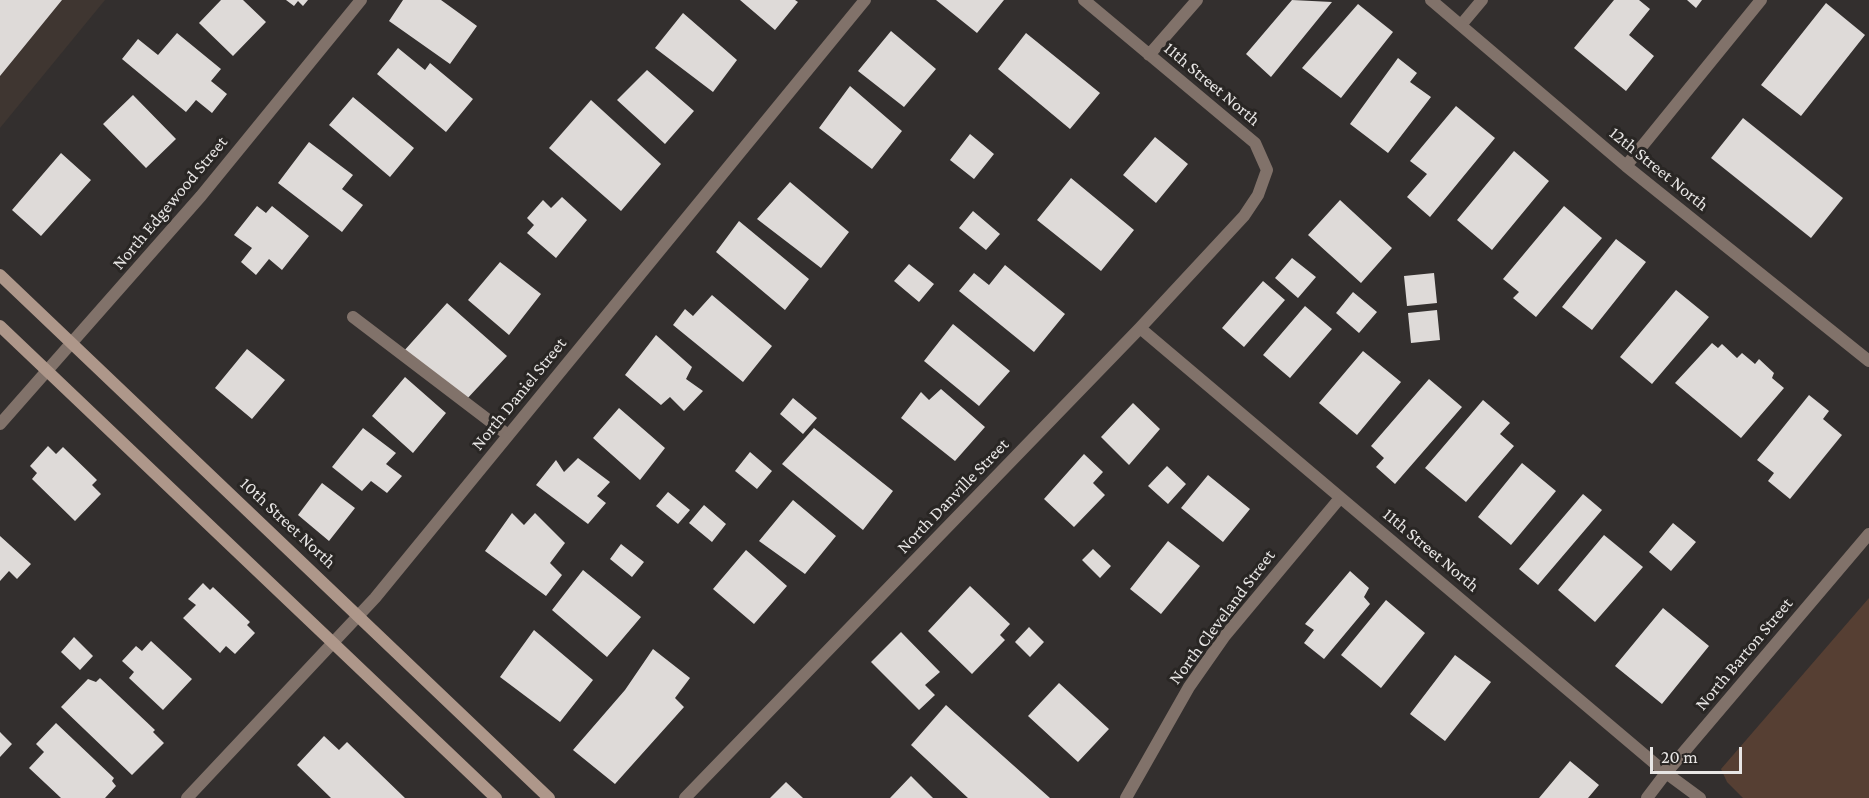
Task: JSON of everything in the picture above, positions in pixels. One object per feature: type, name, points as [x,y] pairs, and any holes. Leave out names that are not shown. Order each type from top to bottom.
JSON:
[{"type":"main road","name":"10th Street North","points":[[0,274],[549,798]]},
{"type":"main road","points":[[0,326],[496,798]]},
{"type":"street","name":"North Edgewood Street","points":[[0,424],[201,196],[361,0]]},
{"type":"street","name":"North Daniel Street","points":[[187,798],[360,616],[865,0]]},
{"type":"street","name":"11th Street North","points":[[1084,0],[1256,143],[1267,170],[1258,195],[1244,216]]},
{"type":"street","points":[[1149,55],[1197,0]]},
{"type":"street","name":"12th Street North","points":[[1431,0],[1626,166],[1869,361]]},
{"type":"street","points":[[1461,25],[1482,0]]},
{"type":"street","points":[[1626,166],[1761,0]]},
{"type":"street","name":"North Danville Street","points":[[685,798],[1140,328],[1244,216]]},
{"type":"street","points":[[353,317],[508,435]]},
{"type":"street","name":"11th Street North","points":[[1140,328],[1666,773],[1700,798]]},
{"type":"street","name":"North Cleveland Street","points":[[1126,798],[1201,670],[1224,637],[1340,498]]},
{"type":"street","name":"North Barton Street","points":[[1647,798],[1869,534]]},
{"type":"shaded area","points":[[0,0],[105,0],[0,128]]},
{"type":"shaded area","points":[[1869,598],[1869,798],[1743,798],[1727,782],[1721,769]]},
{"type":"building","points":[[0,0],[62,0],[0,76]]},
{"type":"building","points":[[221,0],[243,0],[266,22],[233,56],[199,23]]},
{"type":"building","points":[[286,0],[308,0],[303,6],[298,1],[294,6]]},
{"type":"building","points":[[403,0],[441,0],[477,26],[450,64],[389,21]]},
{"type":"building","points":[[740,0],[795,0],[798,2],[775,30]]},
{"type":"building","points":[[936,0],[1004,0],[977,33]]},
{"type":"building","points":[[1292,0],[1332,2],[1271,77],[1246,54]]},
{"type":"building","points":[[1614,0],[1639,0],[1650,9],[1629,35],[1654,56],[1626,91],[1574,48]]},
{"type":"building","points":[[1687,0],[1702,0],[1696,8]]},
{"type":"building","points":[[1826,3],[1865,35],[1801,116],[1761,85]]},
{"type":"building","points":[[1358,4],[1393,32],[1341,98],[1302,68]]},
{"type":"building","points":[[683,13],[737,60],[713,92],[655,48]]},
{"type":"building","points":[[891,31],[936,69],[904,107],[858,71]]},
{"type":"building","points":[[177,33],[221,69],[211,81],[227,94],[212,113],[196,100],[186,112],[122,59],[138,39],[158,55]]},
{"type":"building","points":[[1026,33],[1100,93],[1070,129],[998,69]]},
{"type":"building","points":[[398,48],[425,70],[430,63],[473,99],[446,132],[377,74]]},
{"type":"building","points":[[1398,58],[1417,73],[1410,82],[1431,97],[1388,153],[1350,124]]},
{"type":"building","points":[[647,70],[694,111],[665,144],[617,100]]},
{"type":"building","points":[[850,86],[902,131],[872,169],[819,128]]},
{"type":"building","points":[[133,95],[176,139],[146,168],[103,124]]},
{"type":"building","points":[[353,97],[414,148],[390,177],[329,125]]},
{"type":"building","points":[[591,100],[661,164],[621,211],[549,148]]},
{"type":"building","points":[[1456,106],[1495,138],[1430,217],[1407,197],[1427,174],[1410,161]]},
{"type":"building","points":[[1743,118],[1843,198],[1811,238],[1711,158]]},
{"type":"building","points":[[970,134],[994,154],[974,179],[950,160]]},
{"type":"building","points":[[1155,137],[1188,164],[1156,203],[1123,175]]},
{"type":"building","points":[[309,142],[353,175],[342,189],[363,205],[342,232],[278,183]]},
{"type":"building","points":[[1514,151],[1549,181],[1492,250],[1457,220]]},
{"type":"building","points":[[61,153],[91,180],[41,236],[12,210]]},
{"type":"building","points":[[1071,178],[1134,230],[1101,271],[1037,220]]},
{"type":"building","points":[[790,182],[849,232],[821,268],[757,219]]},
{"type":"building","points":[[562,197],[587,220],[556,258],[527,233],[534,225],[527,218],[543,200],[551,208]]},
{"type":"building","points":[[1340,200],[1392,248],[1361,283],[1308,235]]},
{"type":"building","points":[[257,206],[266,213],[272,206],[309,236],[282,270],[269,259],[256,275],[241,262],[252,248],[234,235]]},
{"type":"building","points":[[1564,206],[1602,238],[1536,317],[1513,298],[1519,292],[1503,279]]},
{"type":"building","points":[[973,211],[1000,234],[986,250],[959,228]]},
{"type":"building","points":[[739,221],[809,279],[785,310],[716,252]]},
{"type":"building","points":[[1616,239],[1646,262],[1592,330],[1562,307]]},
{"type":"building","points":[[1292,258],[1316,277],[1298,298],[1275,278]]},
{"type":"building","points":[[500,262],[541,294],[509,335],[468,300]]},
{"type":"building","points":[[909,264],[934,284],[919,302],[894,281]]},
{"type":"building","points":[[1005,265],[1065,314],[1034,352],[959,291],[974,273],[989,285]]},
{"type":"building","points":[[1434,273],[1437,303],[1407,306],[1404,276]]},
{"type":"building","points":[[1263,281],[1285,300],[1244,347],[1222,328]]},
{"type":"building","points":[[1676,290],[1709,317],[1652,384],[1620,357]]},
{"type":"building","points":[[1353,292],[1377,312],[1359,333],[1336,313]]},
{"type":"building","points":[[712,295],[772,346],[743,382],[673,325],[685,309],[693,316]]},
{"type":"building","points":[[447,303],[507,356],[465,401],[403,352]]},
{"type":"building","points":[[1305,306],[1332,329],[1290,378],[1263,355]]},
{"type":"building","points":[[1437,310],[1440,340],[1411,343],[1408,313]]},
{"type":"building","points":[[953,324],[1010,371],[979,406],[924,361]]},
{"type":"building","points":[[656,335],[692,367],[686,379],[703,391],[684,411],[670,397],[661,405],[625,375]]},
{"type":"building","points":[[1712,343],[1718,348],[1722,344],[1737,358],[1742,353],[1755,364],[1759,359],[1774,373],[1772,378],[1784,388],[1741,438],[1675,383]]},
{"type":"building","points":[[247,349],[285,380],[252,419],[215,388]]},
{"type":"building","points":[[1363,351],[1401,382],[1357,435],[1319,403]]},
{"type":"building","points":[[405,377],[446,413],[413,453],[372,416]]},
{"type":"building","points":[[1429,379],[1462,407],[1395,484],[1376,467],[1384,458],[1371,446]]},
{"type":"building","points":[[941,389],[985,427],[955,461],[901,418],[921,392],[929,400]]},
{"type":"building","points":[[1809,395],[1829,411],[1823,419],[1842,435],[1790,499],[1768,481],[1774,473],[1757,460]]},
{"type":"building","points":[[793,398],[817,418],[803,434],[780,414]]},
{"type":"building","points":[[1483,400],[1510,423],[1500,434],[1514,446],[1466,502],[1425,468]]},
{"type":"building","points":[[1133,403],[1160,429],[1129,465],[1101,437]]},
{"type":"building","points":[[619,408],[665,448],[640,480],[593,438]]},
{"type":"building","points":[[363,428],[396,453],[386,464],[402,476],[387,493],[371,481],[362,491],[332,467]]},
{"type":"building","points":[[814,428],[893,491],[863,530],[782,464]]},
{"type":"building","points":[[48,446],[56,454],[63,447],[97,480],[92,485],[101,494],[75,521],[32,479],[37,473],[30,466]]},
{"type":"building","points":[[750,452],[772,471],[757,489],[735,471]]},
{"type":"building","points":[[1084,454],[1103,472],[1093,483],[1105,495],[1074,527],[1044,499]]},
{"type":"building","points":[[578,458],[610,482],[597,496],[606,503],[588,524],[536,485],[556,460],[564,472]]},
{"type":"building","points":[[1522,463],[1556,491],[1511,545],[1478,517]]},
{"type":"building","points":[[1167,466],[1186,484],[1168,504],[1148,486]]},
{"type":"building","points":[[1208,475],[1250,509],[1223,542],[1181,508]]},
{"type":"building","points":[[322,483],[355,508],[329,541],[298,515]]},
{"type":"building","points":[[668,492],[690,510],[678,524],[656,506]]},
{"type":"building","points":[[1583,494],[1602,510],[1538,585],[1519,569]]},
{"type":"building","points":[[793,500],[836,536],[805,574],[759,541]]},
{"type":"building","points":[[704,505],[726,524],[712,542],[689,523]]},
{"type":"building","points":[[512,513],[524,525],[535,513],[565,543],[550,563],[562,575],[546,596],[485,551]]},
{"type":"building","points":[[1673,523],[1696,542],[1671,571],[1649,552]]},
{"type":"building","points":[[1604,535],[1643,567],[1595,622],[1558,590]]},
{"type":"building","points":[[0,536],[31,564],[17,579],[9,571],[0,581]]},
{"type":"building","points":[[1168,541],[1200,566],[1161,614],[1130,589]]},
{"type":"building","points":[[621,544],[644,562],[632,577],[610,559]]},
{"type":"building","points":[[1093,549],[1111,566],[1100,578],[1082,560]]},
{"type":"building","points":[[746,550],[787,586],[754,624],[713,589]]},
{"type":"building","points":[[583,570],[641,617],[607,657],[552,610]]},
{"type":"building","points":[[1350,571],[1369,588],[1364,597],[1370,604],[1324,659],[1304,643],[1314,630],[1305,624]]},
{"type":"building","points":[[203,583],[210,590],[213,587],[250,622],[247,625],[255,633],[235,654],[226,646],[220,653],[183,618],[196,605],[188,599]]},
{"type":"building","points":[[970,586],[1010,624],[1000,635],[1005,640],[972,674],[928,631]]},
{"type":"building","points":[[1386,600],[1425,633],[1381,688],[1341,655]]},
{"type":"building","points":[[1663,608],[1709,646],[1662,704],[1615,666]]},
{"type":"building","points":[[1029,627],[1044,642],[1030,657],[1015,642]]},
{"type":"building","points":[[534,630],[593,680],[560,722],[500,677]]},
{"type":"building","points":[[901,632],[940,672],[925,685],[935,695],[919,710],[871,662]]},
{"type":"building","points":[[74,637],[93,656],[80,670],[61,652]]},
{"type":"building","points":[[151,641],[192,679],[163,710],[129,678],[134,672],[122,661],[136,646],[142,651]]},
{"type":"building","points":[[653,649],[690,678],[675,698],[684,707],[615,784],[573,750],[625,690]]},
{"type":"building","points":[[1455,655],[1491,682],[1445,741],[1410,714]]},
{"type":"building","points":[[100,678],[155,730],[153,732],[164,743],[132,775],[61,707],[88,679],[96,682]]},
{"type":"building","points":[[1059,683],[1109,729],[1078,762],[1028,716]]},
{"type":"building","points":[[946,705],[1050,798],[968,798],[911,745]]},
{"type":"building","points":[[56,723],[114,778],[112,781],[116,786],[105,798],[61,798],[29,768],[44,752],[36,744]]},
{"type":"building","points":[[0,732],[12,744],[0,757]]},
{"type":"building","points":[[324,736],[339,750],[347,742],[405,798],[331,798],[297,765]]},
{"type":"building","points":[[1570,761],[1599,785],[1588,798],[1539,798]]},
{"type":"building","points":[[911,776],[933,798],[890,798]]},
{"type":"building","points":[[786,782],[803,798],[770,798]]}]
